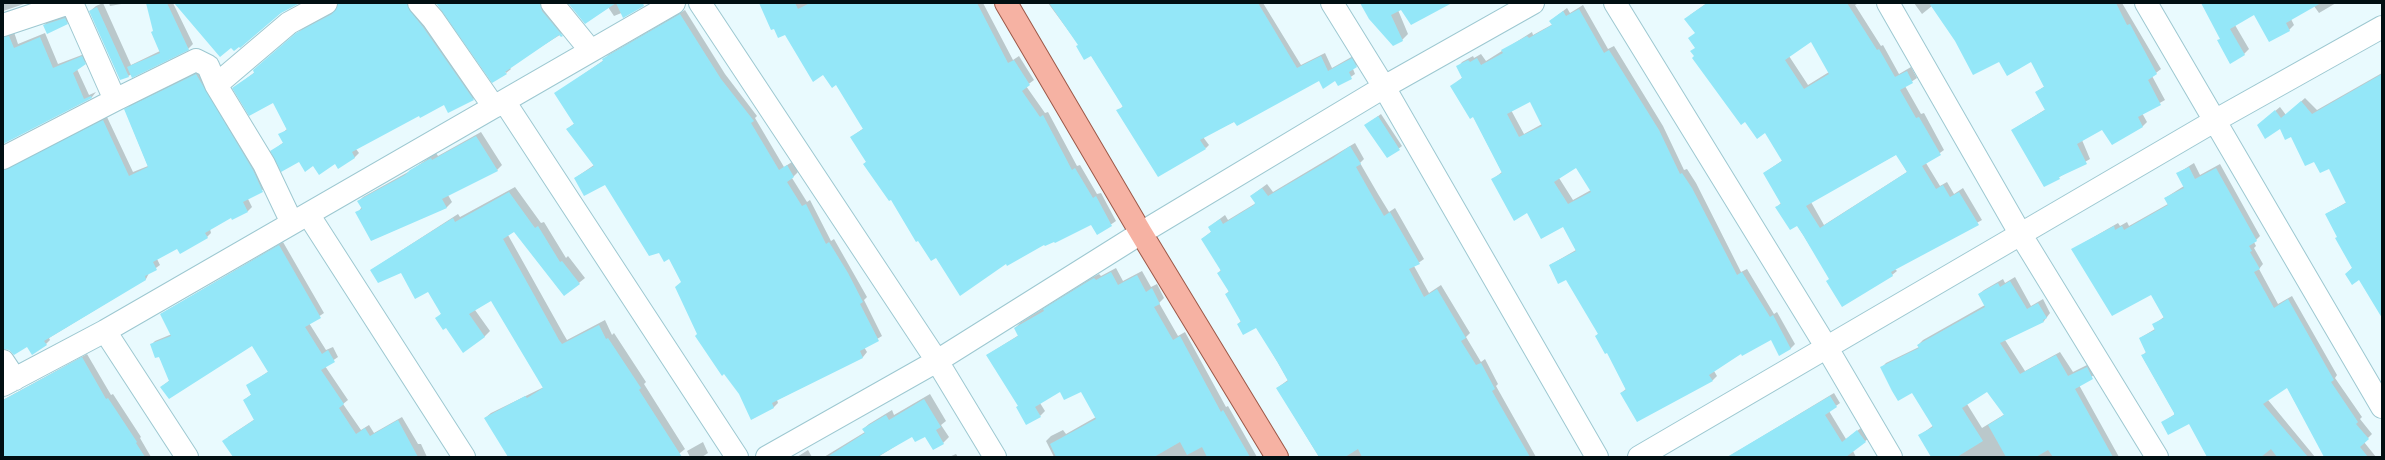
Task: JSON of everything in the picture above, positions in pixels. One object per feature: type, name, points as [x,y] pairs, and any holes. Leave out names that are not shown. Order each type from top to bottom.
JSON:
[{"type":"main road","points":[[1006,3],[1141,233],[1277,457]]},
{"type":"street","points":[[10,16],[69,3]]},
{"type":"street","points":[[72,3],[115,100]]},
{"type":"street","points":[[216,85],[289,23],[326,3]]},
{"type":"street","points":[[419,3],[499,104],[737,457]]},
{"type":"street","points":[[552,3],[591,51]]},
{"type":"street","points":[[3,361],[9,382],[105,331],[674,3]]},
{"type":"street","points":[[700,3],[937,361],[995,457]]},
{"type":"street","points":[[1332,3],[1384,87],[1597,457]]},
{"type":"street","points":[[767,457],[937,361],[1141,233],[1384,87],[1533,3]]},
{"type":"street","points":[[1615,3],[1827,348],[1891,457]]},
{"type":"street","points":[[1888,3],[2021,235],[2157,457]]},
{"type":"street","points":[[2146,3],[2216,120],[2382,407]]},
{"type":"street","points":[[1639,457],[2216,120],[2382,26]]},
{"type":"street","points":[[3,158],[196,60],[208,66],[216,85],[264,164],[300,219],[464,457]]},
{"type":"street","points":[[105,331],[187,457]]},
{"type":"building","points":[[146,3],[167,3],[189,50],[132,78],[127,67],[160,53],[151,32],[153,31]]},
{"type":"building","points":[[174,3],[300,3],[281,13],[240,48],[239,47],[234,51],[231,48],[220,57]]},
{"type":"building","points":[[338,3],[407,3],[410,11],[423,27],[474,100],[448,113],[444,105],[420,118],[419,116],[352,152],[355,158],[338,169],[335,164],[319,175],[313,166],[305,172],[299,162],[281,172],[270,151],[283,143],[278,134],[287,130],[273,103],[249,116],[232,88],[254,73],[253,70],[296,33],[332,14]]},
{"type":"building","points":[[436,3],[540,3],[542,11],[563,36],[561,37],[559,35],[505,72],[507,74],[492,83]]},
{"type":"building","points":[[568,3],[616,3],[585,24]]},
{"type":"building","points":[[616,3],[643,3],[644,6],[623,18]]},
{"type":"building","points":[[759,3],[795,3],[798,9],[810,3],[977,3],[1008,63],[1014,60],[1030,85],[1022,91],[1040,117],[1043,115],[1072,170],[1075,168],[1093,198],[1096,196],[1112,226],[1097,235],[1091,225],[1055,243],[1044,245],[1007,266],[1006,264],[960,296],[936,258],[931,261],[918,241],[916,242],[891,200],[889,201],[863,164],[866,162],[850,137],[863,129],[836,85],[832,88],[823,75],[813,82],[785,35],[778,38],[774,29],[771,30]]},
{"type":"building","points":[[1049,3],[1258,3],[1297,68],[1321,56],[1328,71],[1352,58],[1357,67],[1349,72],[1352,79],[1338,86],[1335,81],[1323,89],[1319,81],[1237,126],[1234,122],[1200,140],[1206,149],[1158,177],[1116,110],[1123,107],[1091,56],[1084,60],[1076,46],[1078,45]]},
{"type":"building","points":[[1360,3],[1452,3],[1411,25],[1401,10],[1391,15],[1403,41],[1393,46],[1369,19]]},
{"type":"building","points":[[1707,3],[1847,3],[1877,50],[1879,49],[1895,77],[1907,71],[1913,83],[1900,90],[1916,118],[1919,117],[1941,155],[1922,166],[1936,189],[1943,185],[1950,197],[1959,192],[1979,225],[1891,272],[1893,276],[1842,307],[1826,281],[1829,279],[1797,226],[1790,230],[1775,207],[1781,204],[1763,173],[1782,161],[1765,133],[1757,139],[1745,122],[1741,125],[1692,58],[1694,56],[1690,51],[1695,48],[1688,38],[1695,33],[1684,19]],"holes":[[[1811,42],[1829,74],[1804,89],[1785,60]],[[1896,155],[1907,172],[1820,228],[1806,206]]]},
{"type":"building","points":[[1929,3],[2116,3],[2127,25],[2130,24],[2157,74],[2148,80],[2161,105],[2138,117],[2143,127],[2112,145],[2102,130],[2077,144],[2087,164],[2059,177],[2060,179],[2044,187],[2011,130],[2045,110],[2035,92],[2044,87],[2031,62],[2007,76],[1999,62],[1973,75],[1955,41]]},
{"type":"building","points":[[2201,3],[2321,3],[2286,23],[2290,31],[2269,42],[2254,15],[2230,29],[2245,55],[2230,64],[2217,40],[2220,39]]},
{"type":"building","points":[[97,7],[129,77],[120,80],[89,11]]},
{"type":"building","points":[[1579,9],[1604,53],[1609,50],[1659,130],[1680,174],[1682,173],[1692,188],[1737,275],[1742,272],[1770,317],[1773,315],[1791,349],[1779,356],[1771,340],[1742,356],[1741,354],[1709,375],[1713,381],[1637,422],[1620,393],[1626,390],[1607,353],[1605,354],[1595,336],[1598,334],[1566,280],[1558,284],[1549,265],[1576,251],[1563,227],[1541,239],[1527,213],[1514,221],[1491,179],[1502,173],[1473,117],[1470,119],[1450,86],[1462,78],[1456,66],[1468,60],[1470,62],[1477,58],[1481,65],[1503,53],[1501,50],[1527,36],[1529,38],[1552,25],[1549,21],[1563,11],[1566,16]],"holes":[[[1530,102],[1542,126],[1519,137],[1507,114]],[[1576,168],[1591,192],[1568,204],[1554,182]]]},
{"type":"building","points":[[680,14],[721,79],[754,121],[751,123],[779,170],[787,165],[794,177],[787,182],[802,206],[806,204],[826,244],[829,242],[848,273],[863,302],[860,304],[879,341],[860,351],[863,358],[772,403],[774,408],[751,420],[739,394],[724,374],[722,376],[695,336],[697,334],[675,287],[681,282],[669,259],[664,262],[659,253],[649,256],[605,185],[584,196],[574,178],[594,166],[566,129],[574,124],[554,93],[603,61],[602,59]]},
{"type":"building","points":[[65,18],[68,24],[47,34],[43,25]]},
{"type":"building","points":[[9,36],[14,48],[40,37],[53,68],[82,56],[86,64],[73,73],[84,99],[91,96],[92,98],[3,144],[3,37]]},
{"type":"building","points":[[196,74],[253,170],[263,192],[243,202],[248,212],[232,220],[231,218],[205,233],[208,238],[180,254],[177,249],[153,262],[157,270],[145,276],[146,280],[44,341],[47,345],[32,355],[27,347],[14,355],[9,350],[3,349],[3,170],[103,120],[129,176],[148,167],[124,109]]},
{"type":"building","points":[[2382,74],[2382,318],[2359,280],[2352,285],[2345,274],[2352,268],[2335,238],[2337,237],[2325,214],[2346,203],[2329,169],[2320,173],[2314,162],[2305,166],[2291,137],[2285,140],[2280,129],[2265,139],[2257,125],[2275,110],[2281,118],[2301,101],[2312,114]]},
{"type":"building","points":[[1378,116],[1400,150],[1387,158],[1364,125]]},
{"type":"building","points":[[476,136],[498,171],[442,199],[447,208],[371,241],[355,212],[362,209],[357,201],[405,175],[410,170],[431,158],[432,160]]},
{"type":"building","points":[[1350,146],[1361,164],[1356,167],[1384,216],[1390,212],[1420,264],[1409,269],[1424,297],[1437,289],[1466,338],[1461,341],[1476,365],[1481,363],[1495,389],[1492,391],[1530,457],[1362,457],[1358,449],[1345,457],[1319,457],[1276,388],[1288,381],[1278,363],[1256,328],[1243,335],[1237,324],[1241,322],[1225,294],[1229,292],[1217,273],[1221,271],[1201,239],[1211,232],[1208,227],[1220,219],[1223,224],[1254,205],[1255,203],[1250,196],[1262,188],[1268,196],[1333,158]]},
{"type":"building","points":[[2189,167],[2195,179],[2216,168],[2257,241],[2249,246],[2252,251],[2250,252],[2260,269],[2254,272],[2274,308],[2288,299],[2334,380],[2331,382],[2358,422],[2356,424],[2369,439],[2360,447],[2368,457],[2324,457],[2287,388],[2263,404],[2308,457],[2277,457],[2271,449],[2261,457],[2207,457],[2189,424],[2168,435],[2161,422],[2174,415],[2174,413],[2141,355],[2146,353],[2139,338],[2155,330],[2152,324],[2164,318],[2151,295],[2112,316],[2071,249],[2114,226],[2115,230],[2122,226],[2124,230],[2168,205],[2164,198],[2184,188],[2176,173]]},
{"type":"building","points":[[509,192],[535,228],[538,226],[560,262],[562,261],[580,284],[564,296],[514,232],[503,239],[559,340],[562,344],[599,325],[606,339],[608,338],[641,388],[639,390],[682,457],[508,457],[484,418],[525,396],[527,398],[543,388],[491,301],[469,314],[485,337],[463,353],[446,328],[443,330],[435,318],[441,314],[428,292],[415,299],[401,273],[378,283],[370,270],[453,218],[455,222]]},
{"type":"building","points":[[279,245],[321,318],[305,327],[322,354],[328,350],[335,362],[321,370],[344,404],[339,408],[356,434],[365,428],[370,436],[398,420],[418,457],[233,457],[222,441],[254,420],[243,400],[251,395],[246,385],[268,372],[252,346],[169,399],[160,387],[169,381],[159,357],[155,358],[150,344],[171,336],[160,314]]},
{"type":"building","points":[[1111,272],[1118,285],[1137,275],[1146,292],[1152,288],[1160,304],[1154,307],[1173,340],[1180,336],[1221,412],[1223,410],[1250,457],[1207,457],[1202,447],[1187,455],[1180,442],[1154,457],[1056,457],[1050,444],[1096,419],[1081,392],[1064,400],[1060,392],[1035,407],[1041,417],[1026,425],[1016,407],[1018,406],[986,355],[1018,336],[1014,328],[1044,311],[1043,309],[1087,282],[1094,278],[1096,280]]},
{"type":"building","points":[[2010,281],[2027,309],[2038,303],[2047,318],[2043,320],[2044,322],[2000,343],[2020,374],[2056,355],[2068,376],[2087,367],[2093,379],[2075,389],[2113,457],[2053,457],[2048,450],[2036,457],[2006,457],[1988,425],[2004,415],[1987,392],[1962,408],[1983,441],[1957,457],[1931,457],[1918,435],[1933,427],[1912,393],[1898,401],[1892,391],[1880,367],[1919,348],[1917,345],[1985,307],[1978,294],[1998,283],[2000,287]]},
{"type":"building","points":[[82,357],[106,399],[108,398],[145,457],[3,457],[3,400]]},
{"type":"building","points":[[1830,396],[1837,407],[1825,415],[1842,442],[1857,430],[1866,442],[1846,457],[1727,457]]},
{"type":"building","points":[[924,399],[941,427],[936,430],[944,444],[933,450],[925,437],[915,442],[912,437],[877,457],[827,457],[865,433],[862,429],[886,415],[889,420]]}]
